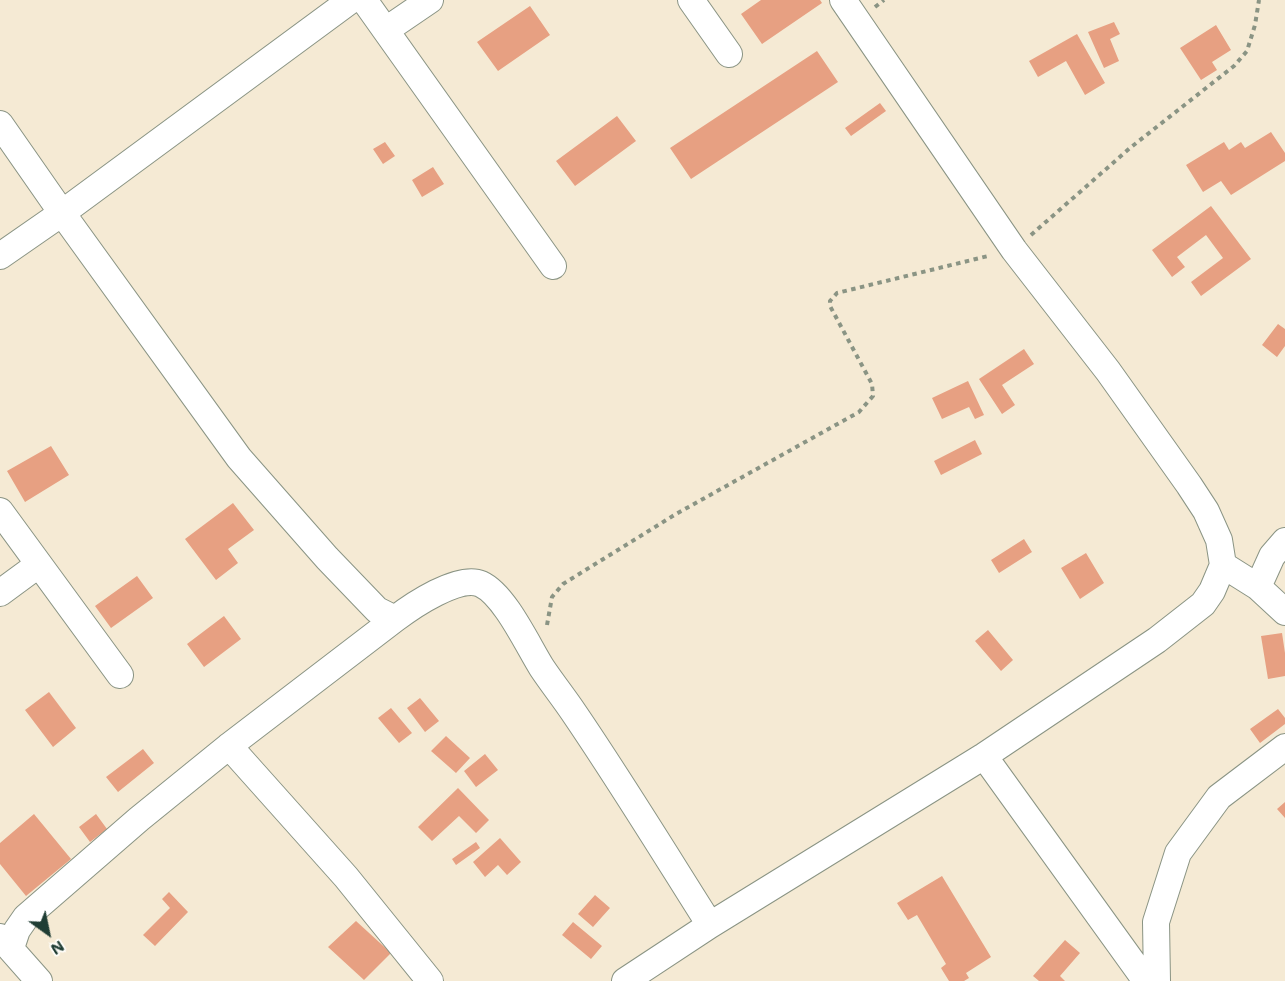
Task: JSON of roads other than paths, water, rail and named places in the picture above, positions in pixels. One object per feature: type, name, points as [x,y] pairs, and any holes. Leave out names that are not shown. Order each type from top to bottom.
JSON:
[{"type":"street","points":[[0,256],[351,0]]},
{"type":"street","points":[[364,0],[553,266]]},
{"type":"street","points":[[386,30],[430,0]]},
{"type":"street","points":[[691,0],[729,54]]},
{"type":"street","points":[[625,981],[710,925],[984,756],[1183,621],[1203,604],[1212,591],[1223,565],[1219,540],[1206,511],[1108,371],[1014,250],[843,0]]},
{"type":"street","points":[[0,124],[239,458],[327,558],[377,610],[395,619]]},
{"type":"street","points":[[0,511],[120,675]]},
{"type":"street","points":[[1258,587],[1272,556],[1285,541]]},
{"type":"street","points":[[0,593],[38,565]]},
{"type":"street","points":[[1223,565],[1258,587],[1285,612]]},
{"type":"street","points":[[39,981],[5,943],[33,910],[229,746],[410,607],[457,583],[471,581],[481,584],[494,594],[511,617],[710,925]]},
{"type":"street","points":[[229,746],[346,877],[430,981]]},
{"type":"street","points":[[1157,981],[1156,922],[1178,853],[1219,797],[1285,747]]},
{"type":"street","points":[[984,756],[1146,981]]}]
